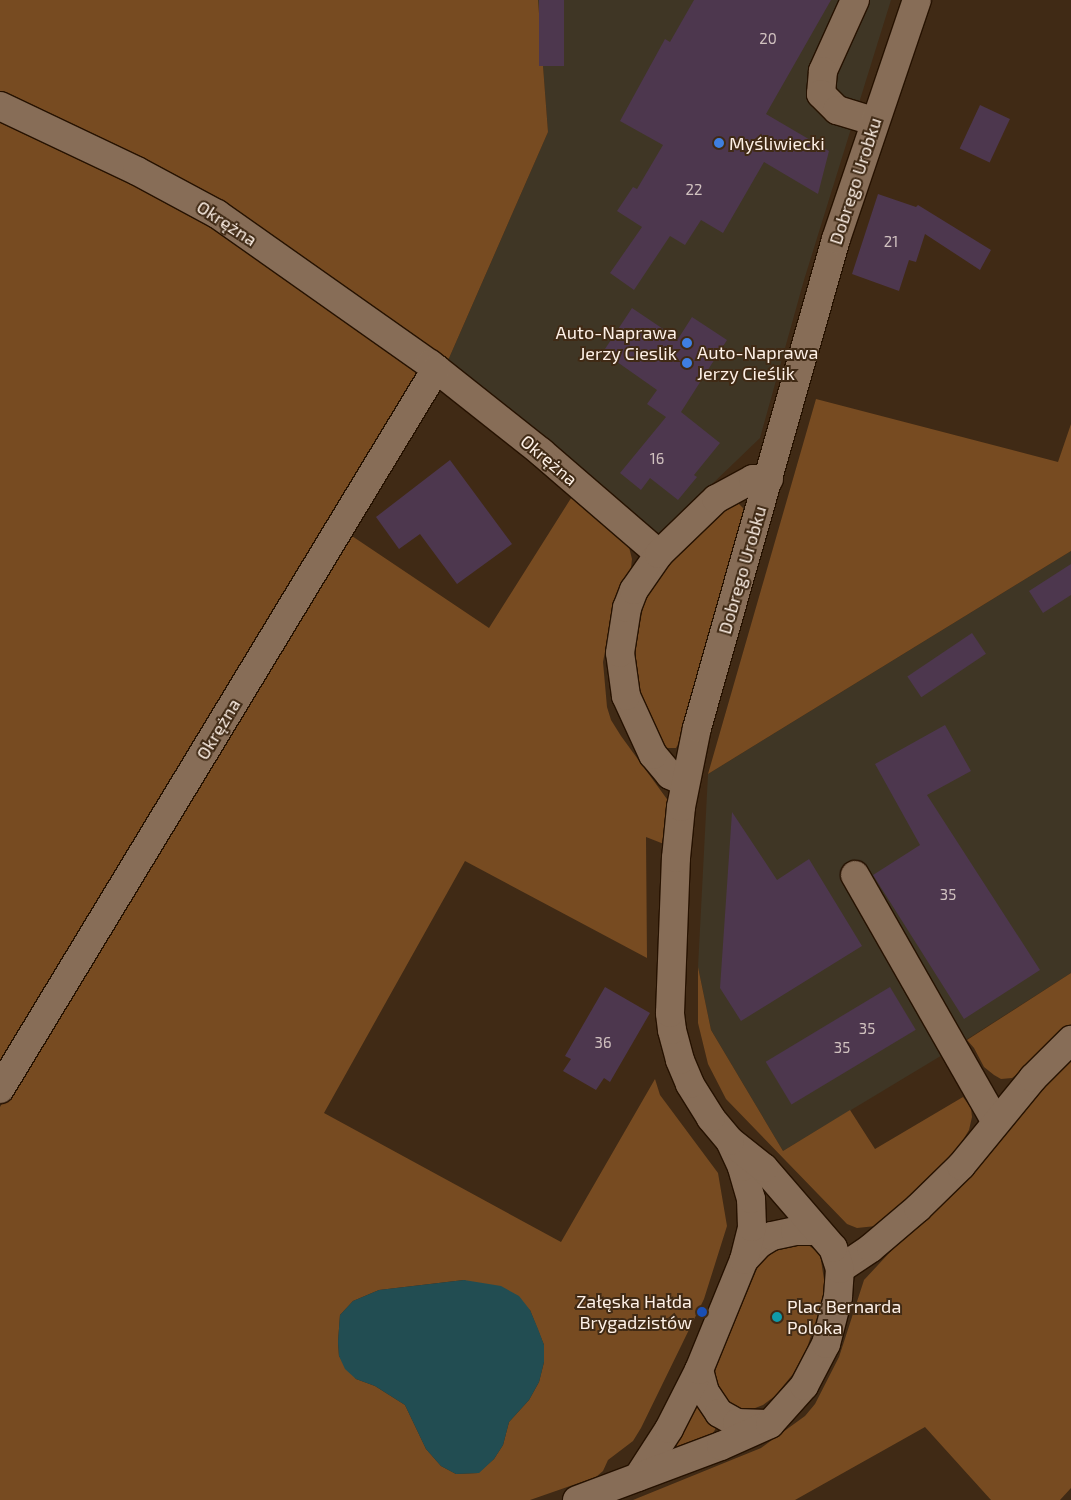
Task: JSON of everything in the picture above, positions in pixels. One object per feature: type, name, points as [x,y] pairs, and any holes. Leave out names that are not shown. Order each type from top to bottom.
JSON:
[{"type":"street","points":[[855,0],[823,72],[821,94],[837,110],[874,121]]},
{"type":"street","name":"Dobrego Urobku","points":[[577,1500],[721,1446],[770,1424],[804,1386],[826,1344],[838,1297],[840,1269],[833,1248],[764,1168],[730,1141],[711,1118],[690,1084],[680,1060],[672,1030],[670,984],[675,876],[681,807],[697,728],[836,239],[916,0]]},
{"type":"street","name":"Okrężna","points":[[0,106],[136,171],[217,214],[436,369],[541,452],[659,554]]},
{"type":"street","name":"Okrężna","points":[[0,1089],[436,369]]},
{"type":"street","points":[[685,782],[670,775],[653,755],[636,720],[622,679],[620,653],[627,608],[638,583],[659,554],[716,499],[753,479],[768,479]]},
{"type":"street","points":[[855,876],[996,1122]]},
{"type":"street","points":[[840,1269],[871,1248],[918,1208],[961,1166],[1051,1058],[1071,1040]]},
{"type":"street","name":"Dobrego Urobku","points":[[638,1477],[669,1429],[699,1370],[744,1260],[752,1227],[751,1199],[742,1167],[730,1141]]},
{"type":"street","name":"Dobrego Urobku","points":[[744,1260],[759,1244],[772,1236],[795,1231],[817,1231]]},
{"type":"street","points":[[699,1370],[705,1392],[719,1413],[736,1423],[770,1424]]},
{"type":"shaded area","points":[[0,0],[538,0],[548,132],[446,365],[433,352],[0,1065]]},
{"type":"shaded area","points":[[538,0],[891,0],[804,280],[760,438],[658,536],[446,365],[548,132]]},
{"type":"shaded area","points":[[816,399],[1058,462],[1071,424],[1071,551],[708,774]]},
{"type":"shaded area","points":[[573,495],[622,538],[629,547],[632,559],[631,568],[614,604],[603,662],[607,707],[611,720],[621,736],[672,806],[669,846],[646,837],[647,958],[465,861],[324,1113],[561,1242],[655,1079],[660,1095],[718,1173],[727,1226],[704,1299],[641,1428],[633,1441],[608,1460],[603,1471],[596,1477],[530,1500],[0,1500],[0,1107],[349,534],[489,628]],"holes":[[[464,1280],[530,1310],[544,1345],[544,1362],[539,1382],[529,1400],[509,1422],[503,1445],[494,1459],[478,1473],[456,1474],[441,1466],[426,1449],[405,1405],[375,1386],[356,1379],[339,1356],[340,1315],[353,1301],[379,1290]]]},
{"type":"shaded area","points":[[730,501],[738,503],[743,508],[744,517],[678,744],[676,748],[666,748],[643,705],[639,689],[635,649],[645,597],[657,573]]},
{"type":"shaded area","points":[[1071,551],[1071,973],[939,1057],[783,1151],[711,1030],[698,967],[708,774]]},
{"type":"shaded area","points":[[698,967],[711,1030],[783,1151],[850,1110],[875,1149],[963,1097],[971,1108],[972,1117],[969,1130],[952,1158],[885,1222],[876,1226],[857,1228],[847,1224],[726,1099],[708,1064],[698,1023]]},
{"type":"shaded area","points":[[1071,973],[1071,1029],[1038,1054],[1012,1078],[1001,1079],[984,1067],[974,1048],[967,1040]]},
{"type":"shaded area","points":[[1071,1051],[1071,1488],[1060,1500],[991,1500],[925,1427],[795,1500],[633,1500],[761,1448],[805,1416],[815,1404],[839,1357],[864,1280],[891,1251],[889,1248]]},
{"type":"shaded area","points":[[776,1243],[807,1244],[820,1254],[825,1286],[821,1305],[807,1348],[793,1374],[775,1396],[763,1405],[750,1410],[733,1407],[720,1397],[714,1385],[716,1366],[759,1264]]},
{"type":"shaded area","points":[[694,1403],[716,1428],[713,1433],[676,1447]]},
{"type":"water","points":[[464,1280],[501,1286],[519,1296],[530,1310],[538,1329],[544,1345],[544,1362],[539,1382],[529,1400],[509,1422],[503,1445],[494,1459],[479,1473],[456,1474],[441,1466],[426,1449],[405,1405],[375,1386],[356,1379],[345,1369],[339,1356],[338,1342],[340,1315],[353,1301],[379,1290]]},
{"type":"building","points":[[539,0],[564,0],[564,66],[539,66]]},
{"type":"building","points":[[694,0],[831,0],[766,114],[829,151],[818,194],[764,162],[723,233],[701,220],[685,245],[670,236],[634,290],[610,273],[642,227],[617,211],[633,187],[637,189],[663,145],[620,121],[665,39],[670,42]]},
{"type":"building","points":[[980,105],[1010,119],[990,162],[960,149]]},
{"type":"building","points":[[878,194],[916,207],[918,205],[991,250],[980,270],[925,234],[916,262],[909,260],[899,291],[852,274]]},
{"type":"building","points":[[632,308],[678,339],[692,317],[727,340],[681,412],[720,443],[694,475],[697,477],[678,500],[650,478],[641,490],[620,473],[666,417],[647,404],[657,390],[603,352]]},
{"type":"building","points":[[450,460],[512,544],[457,584],[420,534],[399,549],[376,517]]},
{"type":"building","points":[[1071,564],[1071,595],[1043,613],[1029,591]]},
{"type":"building","points":[[972,633],[986,654],[921,697],[907,677]]},
{"type":"building","points":[[945,725],[971,771],[927,795],[1040,970],[964,1019],[873,875],[920,845],[875,764]]},
{"type":"building","points":[[732,812],[777,880],[809,859],[862,946],[741,1021],[720,988]]},
{"type":"building","points":[[605,987],[650,1013],[610,1082],[604,1078],[596,1090],[563,1071],[571,1059],[565,1056]]},
{"type":"building","points":[[890,987],[916,1030],[791,1105],[766,1062]]},
{"type":"place","name":"Myśliwiecki","points":[[719,143]]},
{"type":"place","name":"Auto-Naprawa Jerzy Cieslik","points":[[687,343]]},
{"type":"place","name":"Auto-Naprawa Jerzy Cieślik","points":[[687,363]]},
{"type":"place","name":"Załęska Hałda Brygadzistów","points":[[702,1312]]},
{"type":"place","name":"Plac Bernarda Poloka","points":[[777,1317]]}]
